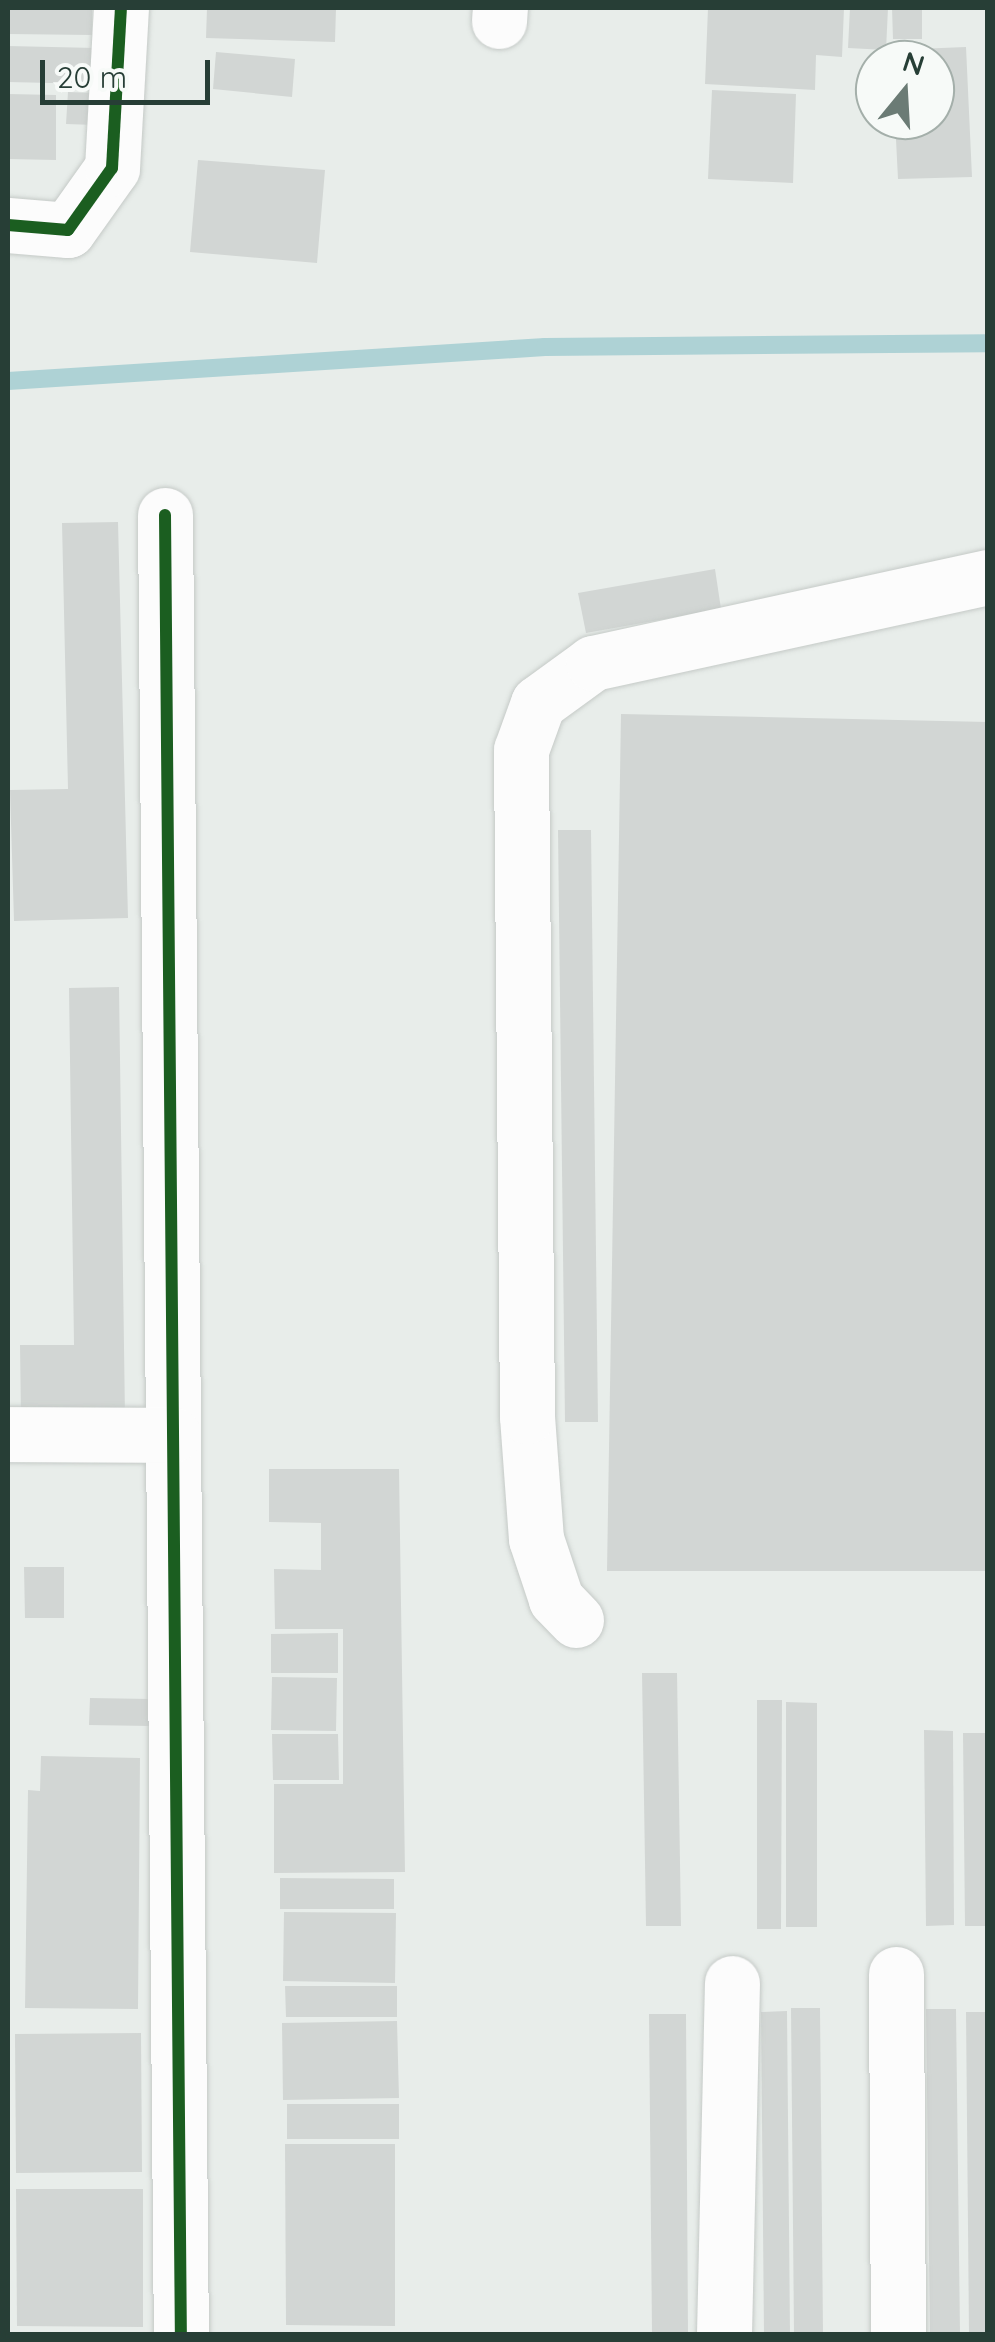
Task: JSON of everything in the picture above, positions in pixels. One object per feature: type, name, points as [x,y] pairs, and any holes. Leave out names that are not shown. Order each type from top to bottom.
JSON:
[{"type":"street","points":[[8,226],[68,230],[112,168],[121,8]]},
{"type":"street","points":[[164,515],[181,2334]]},
{"type":"street","points":[[576,1620],[556,1599],[536,1539],[527,1416],[521,750],[538,703],[594,663],[988,576]]},
{"type":"street","points":[[8,1434],[174,1435]]},
{"type":"street","points":[[896,1974],[898,2334]]},
{"type":"street","points":[[724,2334],[732,1983]]},
{"type":"building","points":[[8,8],[92,8],[92,35],[8,34]]},
{"type":"building","points":[[207,8],[336,8],[335,42],[206,38]]},
{"type":"building","points":[[708,8],[844,8],[842,57],[816,55],[815,90],[705,84]]},
{"type":"building","points":[[850,8],[888,8],[886,40],[855,40],[855,48],[848,48]]},
{"type":"building","points":[[892,8],[922,8],[922,39],[893,39]]},
{"type":"building","points":[[8,46],[96,48],[95,84],[8,82]]},
{"type":"building","points":[[955,47],[966,47],[972,177],[898,179],[896,140],[955,140]]},
{"type":"building","points":[[216,52],[295,59],[292,97],[213,89]]},
{"type":"building","points":[[712,90],[796,94],[793,183],[708,179]]},
{"type":"building","points":[[68,92],[96,93],[95,125],[66,124]]},
{"type":"building","points":[[8,94],[56,95],[56,160],[8,159]]},
{"type":"building","points":[[198,160],[325,170],[317,263],[190,252]]},
{"type":"building","points":[[118,522],[128,918],[14,921],[10,790],[68,789],[62,523]]},
{"type":"building","points":[[715,569],[721,609],[586,633],[578,593]]},
{"type":"building","points":[[621,714],[988,722],[988,1571],[607,1571]]},
{"type":"building","points":[[558,830],[591,830],[598,1422],[565,1422]]},
{"type":"building","points":[[119,987],[125,1418],[21,1419],[20,1345],[74,1345],[69,988]]},
{"type":"building","points":[[269,1469],[399,1469],[405,1872],[274,1873],[274,1784],[343,1784],[343,1629],[275,1629],[274,1569],[321,1570],[321,1523],[269,1522]]},
{"type":"building","points":[[24,1567],[64,1567],[64,1618],[25,1618]]},
{"type":"building","points":[[338,1633],[338,1673],[271,1673],[271,1634]]},
{"type":"building","points":[[642,1673],[677,1673],[681,1926],[646,1926]]},
{"type":"building","points":[[272,1677],[337,1678],[336,1731],[271,1730]]},
{"type":"building","points":[[90,1698],[150,1699],[150,1726],[89,1725]]},
{"type":"building","points":[[757,1700],[782,1700],[781,1929],[757,1929]]},
{"type":"building","points":[[786,1702],[817,1703],[817,1927],[786,1927]]},
{"type":"building","points":[[924,1730],[953,1731],[954,1925],[926,1926]]},
{"type":"building","points":[[963,1733],[986,1733],[988,1926],[965,1926]]},
{"type":"building","points":[[272,1734],[338,1734],[339,1780],[273,1780]]},
{"type":"building","points":[[41,1756],[140,1758],[138,2009],[25,2008],[28,1790],[40,1791]]},
{"type":"building","points":[[280,1878],[394,1879],[394,1909],[280,1909]]},
{"type":"building","points":[[284,1912],[396,1913],[395,1983],[283,1981]]},
{"type":"building","points":[[285,1986],[397,1986],[397,2017],[286,2017]]},
{"type":"building","points":[[791,2008],[820,2008],[823,2334],[794,2334]]},
{"type":"building","points":[[926,2009],[956,2009],[960,2334],[930,2334]]},
{"type":"building","points":[[787,2011],[790,2334],[764,2334],[761,2012]]},
{"type":"building","points":[[966,2012],[988,2012],[988,2334],[969,2334]]},
{"type":"building","points":[[649,2014],[686,2014],[688,2334],[652,2334]]},
{"type":"building","points":[[397,2021],[399,2098],[283,2100],[282,2023]]},
{"type":"building","points":[[141,2033],[142,2172],[16,2173],[15,2034]]},
{"type":"building","points":[[287,2104],[399,2104],[399,2139],[287,2139]]},
{"type":"building","points":[[285,2144],[395,2144],[395,2326],[286,2325]]},
{"type":"building","points":[[16,2189],[143,2189],[143,2327],[17,2326]]},
{"type":"waterway","points":[[8,381],[545,347],[988,343]]},
{"type":"cycle path","points":[[8,225],[68,230],[112,168],[121,8]]},
{"type":"cycle path","points":[[165,515],[181,2334]]}]
